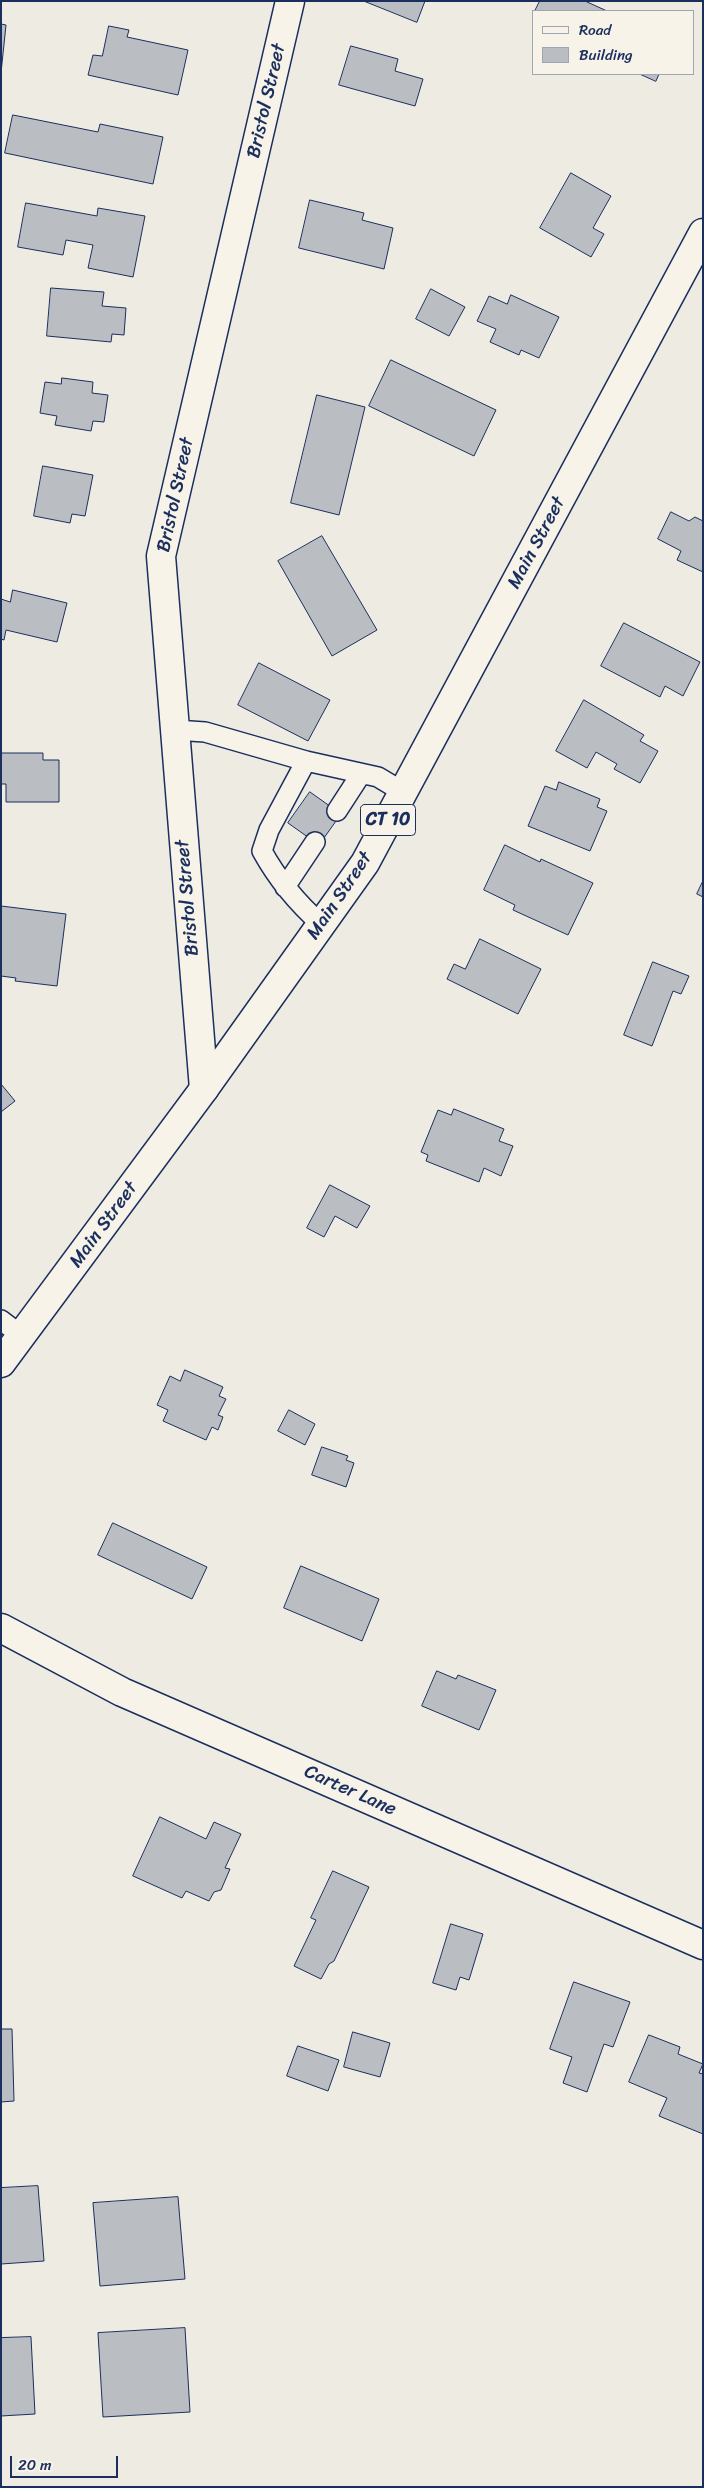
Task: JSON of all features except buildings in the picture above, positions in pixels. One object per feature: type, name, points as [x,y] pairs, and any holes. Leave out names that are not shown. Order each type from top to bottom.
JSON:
[{"type":"main road","name":"Bristol Street","points":[[204,1089],[161,556],[290,1]]},
{"type":"main road","name":"Main Street","points":[[1,1363],[204,1089],[365,864],[703,233]]},
{"type":"main road","name":"Carter Lane","points":[[1,1628],[122,1692],[703,1945]]},
{"type":"lane","points":[[175,730],[205,732],[306,761],[378,777],[403,792]]},
{"type":"lane","points":[[306,761],[269,830],[262,851],[299,905],[322,924]]},
{"type":"lane","points":[[337,811],[361,774]]},
{"type":"lane","points":[[285,887],[315,842]]},
{"type":"lane","points":[[1,1320],[22,1336]]}]
